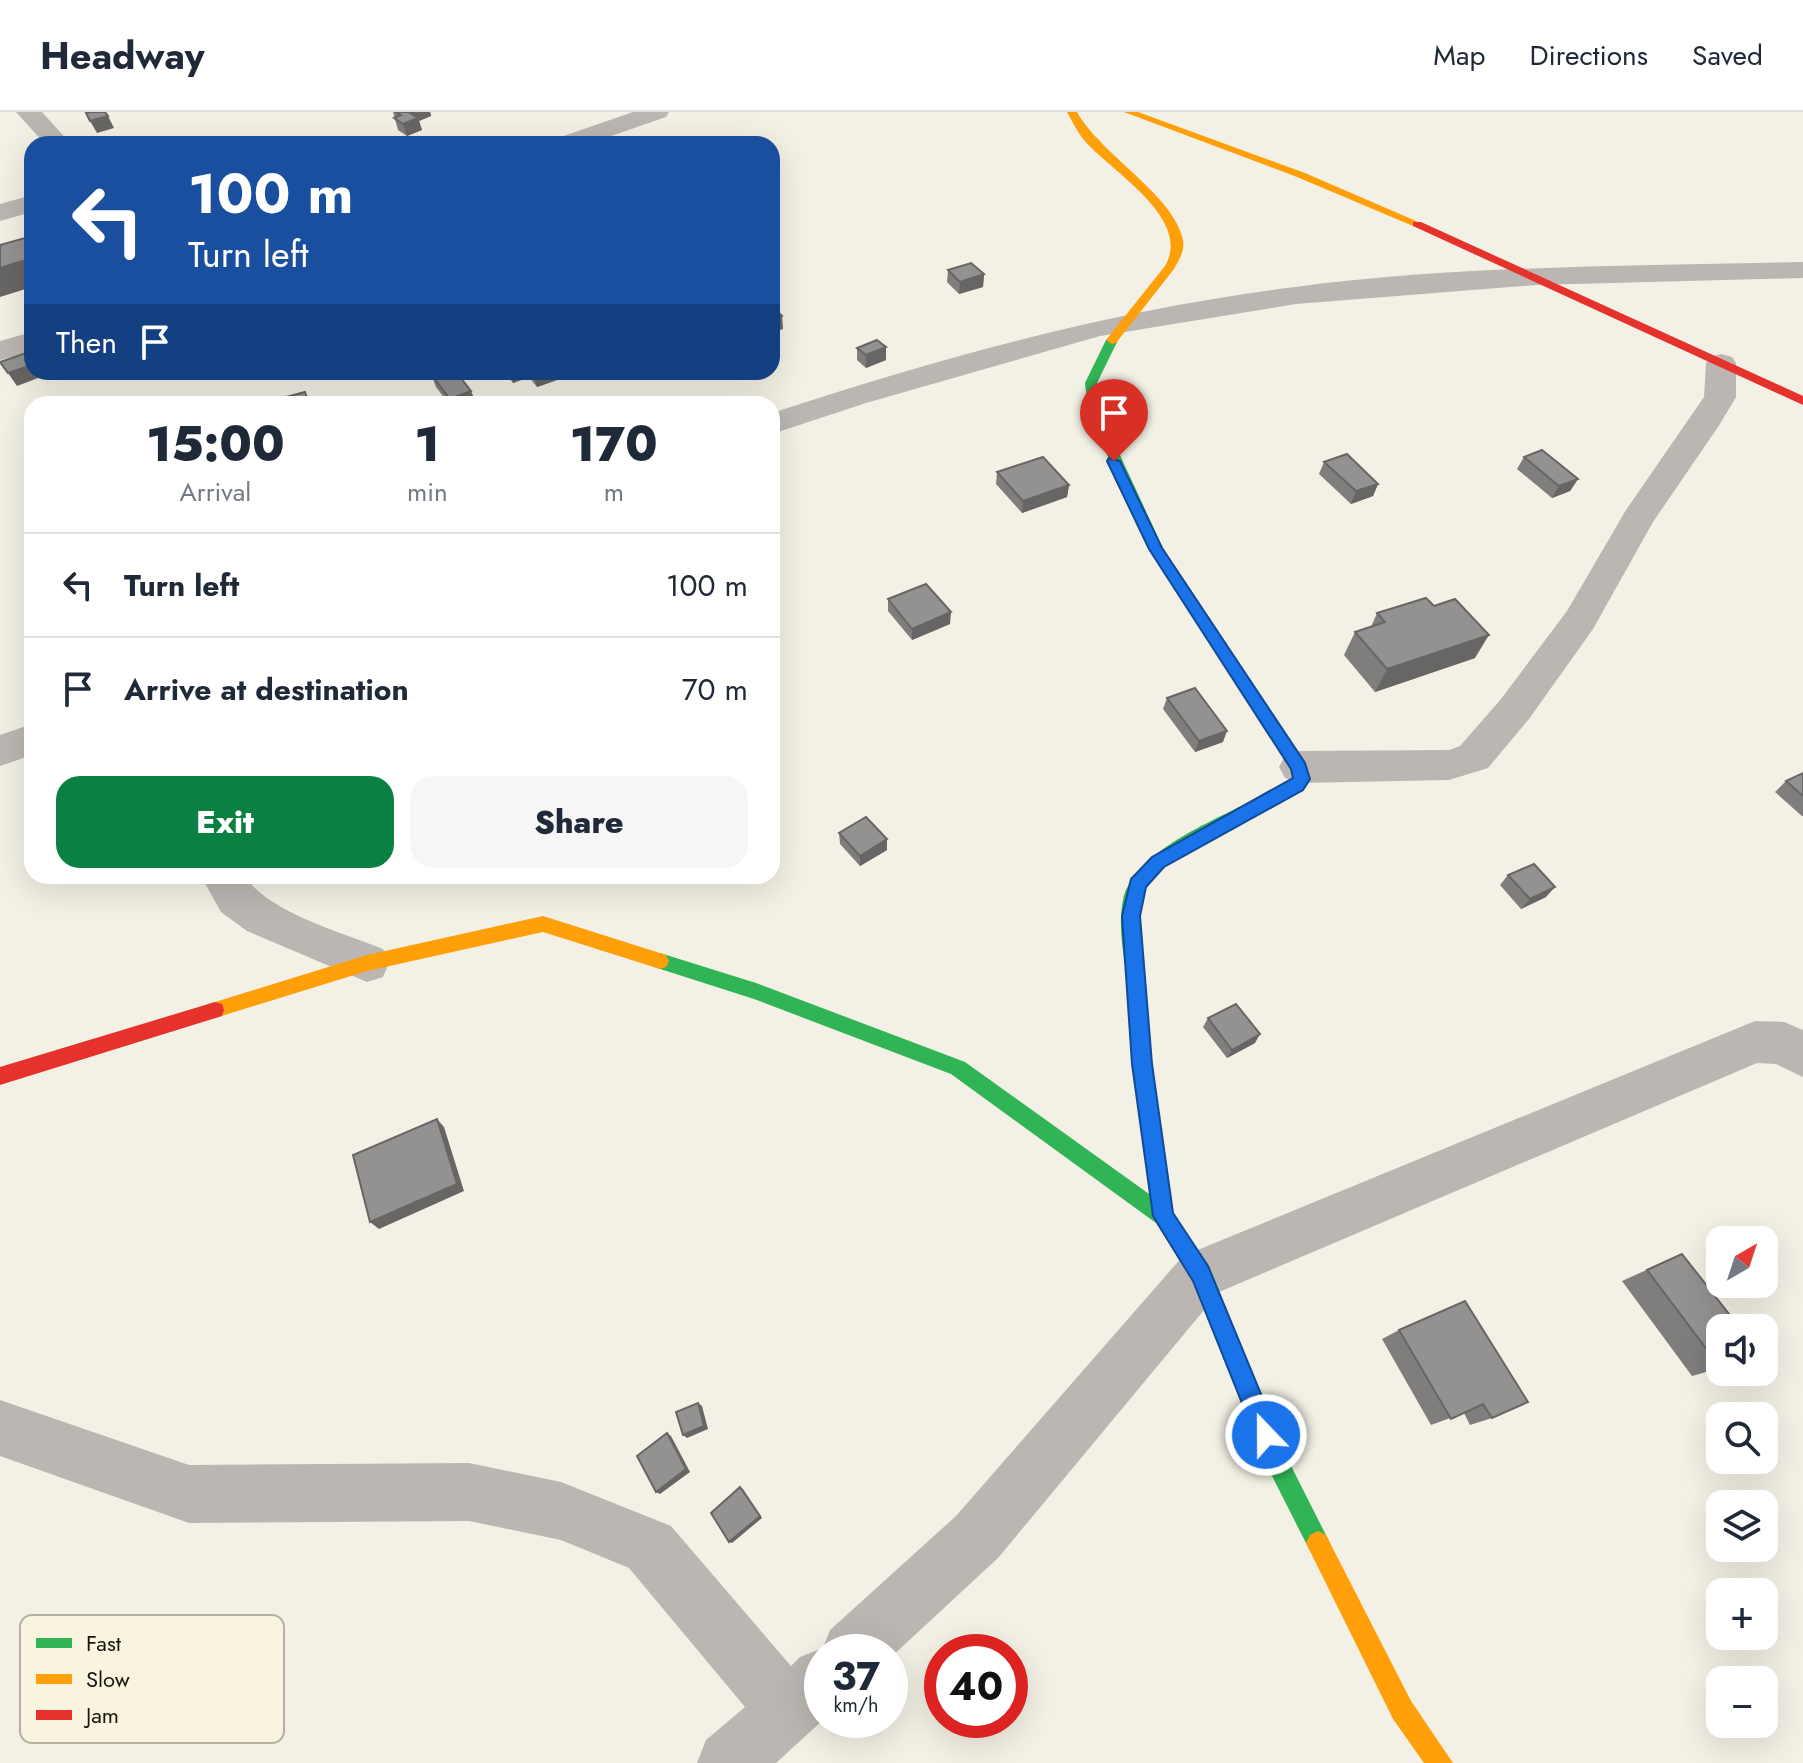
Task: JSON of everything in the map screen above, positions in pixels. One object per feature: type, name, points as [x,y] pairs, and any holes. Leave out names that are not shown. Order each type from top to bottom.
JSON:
[{"type":"street","points":[[28,112],[51,136]]},
{"type":"street","points":[[587,136],[657,112]]},
{"type":"street","points":[[1072,112],[1086,136],[1167,215],[1178,237],[1177,255],[1123,321],[1091,383],[1095,414],[1156,549],[1299,767],[1302,779],[1297,786],[1158,862],[1137,884],[1131,916],[1141,1049],[1163,1216]]},
{"type":"street","points":[[1129,112],[1275,164],[1537,277],[1803,401]]},
{"type":"street","points":[[0,213],[24,206]]},
{"type":"street","points":[[780,421],[870,392],[1123,321],[1296,295],[1537,277],[1803,270]]},
{"type":"street","points":[[0,351],[24,344]]},
{"type":"street","points":[[1299,767],[1449,765],[1474,757],[1515,709],[1580,620],[1638,518],[1704,424],[1720,397],[1721,363]]},
{"type":"street","points":[[0,751],[24,742]]},
{"type":"street","points":[[227,884],[236,899],[262,918],[367,963]]},
{"type":"street","points":[[0,1076],[367,963],[543,924],[564,928],[756,991],[958,1068],[1163,1216],[1201,1274],[1277,1462],[1402,1710],[1440,1763]]},
{"type":"street","points":[[872,1634],[977,1537],[1201,1274],[1755,1042],[1784,1043],[1803,1056]]},
{"type":"street","points":[[0,1428],[189,1494],[469,1492],[561,1511],[650,1547],[804,1693]]},
{"type":"street","points":[[729,1763],[804,1695]]},
{"type":"building","points":[[105,112],[108,116],[90,121],[86,113]]},
{"type":"building","points":[[396,112],[408,112],[418,118],[403,124],[394,118],[401,115]]},
{"type":"building","points":[[24,238],[24,260],[0,268],[0,245]]},
{"type":"building","points":[[971,263],[984,274],[960,282],[948,270]]},
{"type":"building","points":[[877,340],[886,347],[866,355],[857,348]]},
{"type":"building","points":[[24,354],[24,368],[8,373],[0,362]]},
{"type":"building","points":[[436,380],[462,380],[471,391],[458,396],[448,396]]},
{"type":"building","points":[[1542,450],[1578,479],[1559,486],[1524,457]]},
{"type":"building","points":[[1347,454],[1378,484],[1356,491],[1324,462]]},
{"type":"building","points":[[1043,457],[1069,485],[1023,501],[997,472]]},
{"type":"building","points":[[926,584],[951,612],[912,629],[888,599]]},
{"type":"building","points":[[1426,598],[1434,606],[1455,599],[1489,635],[1387,669],[1355,632],[1385,622],[1377,613]]},
{"type":"building","points":[[1195,688],[1227,731],[1199,741],[1167,698]]},
{"type":"building","points":[[1803,773],[1803,796],[1786,781]]},
{"type":"building","points":[[866,817],[887,839],[860,856],[839,833]]},
{"type":"building","points":[[1534,864],[1555,887],[1530,899],[1508,875]]},
{"type":"building","points":[[1236,1004],[1260,1034],[1232,1050],[1208,1018]]},
{"type":"building","points":[[437,1119],[457,1184],[370,1222],[353,1155]]},
{"type":"building","points":[[1682,1254],[1706,1285],[1706,1298],[1716,1298],[1729,1314],[1706,1314],[1706,1348],[1647,1270]]},
{"type":"building","points":[[1465,1301],[1528,1402],[1492,1418],[1483,1404],[1451,1419],[1399,1330]]},
{"type":"building","points":[[698,1403],[704,1426],[683,1435],[676,1412]]},
{"type":"building","points":[[667,1433],[686,1469],[656,1492],[637,1456]]},
{"type":"building","points":[[740,1487],[760,1516],[729,1542],[711,1513]]},
{"type":"traffic: fast","points":[[1112,340],[1091,383],[1095,414],[1156,549],[1299,767],[1302,779],[1297,786],[1167,856],[1139,882],[1130,915],[1135,974]]},
{"type":"traffic: fast","points":[[660,961],[756,991],[958,1068],[1163,1216],[1201,1274],[1277,1462],[1318,1543]]},
{"type":"traffic: slow","points":[[1072,112],[1088,138],[1161,210],[1178,242],[1176,256],[1170,266],[1112,340]]},
{"type":"traffic: slow","points":[[1129,112],[1301,175],[1417,224]]},
{"type":"traffic: slow","points":[[215,1010],[367,963],[543,924],[660,961]]},
{"type":"traffic: slow","points":[[1135,974],[1142,1064],[1163,1216]]},
{"type":"traffic: slow","points":[[1318,1543],[1402,1710],[1440,1763]]},
{"type":"traffic: jam","points":[[1417,224],[1803,401]]},
{"type":"traffic: jam","points":[[0,1076],[215,1010]]},
{"type":"route","points":[[1114,461],[1156,549],[1299,767],[1302,779],[1297,786],[1158,862],[1137,884],[1131,916],[1142,1064],[1156,1142],[1163,1216],[1201,1274],[1266,1435]]}]
